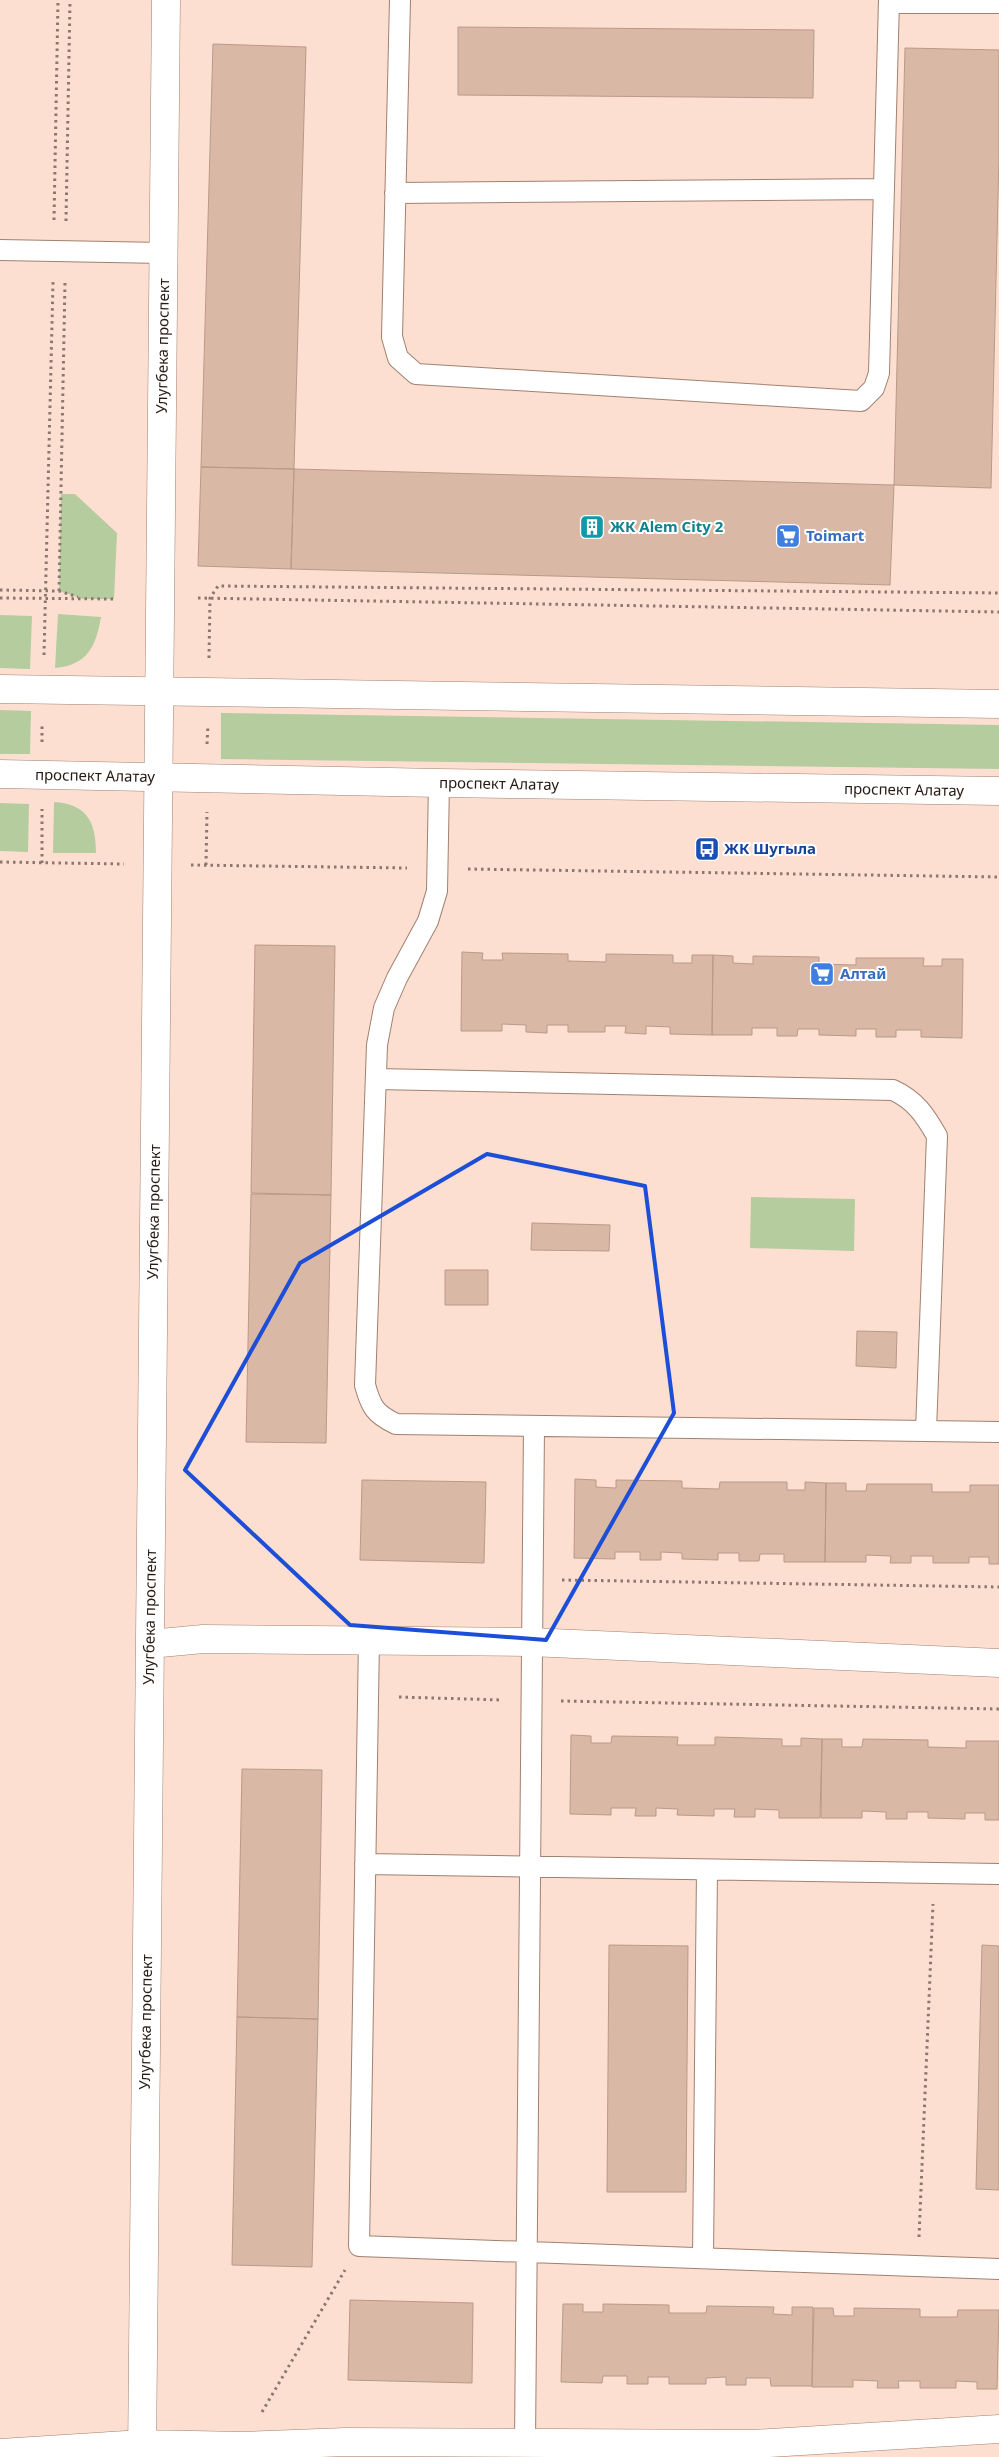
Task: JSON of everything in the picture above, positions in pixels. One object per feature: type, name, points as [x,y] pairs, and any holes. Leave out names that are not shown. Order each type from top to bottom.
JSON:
[{"type":"street","name":"Улугбека проспект","points":[[142,2451],[166,0]]},
{"type":"street","points":[[0,689],[999,704]]},
{"type":"street","name":"проспект Алатау","points":[[0,774],[439,783],[999,791]]},
{"type":"street","points":[[150,1644],[203,1639],[530,1642],[999,1663]]},
{"type":"street","points":[[0,2453],[142,2451],[346,2442],[753,2444],[999,2428]]},
{"type":"lane","points":[[400,0],[392,337],[398,358],[416,374],[861,400],[874,388],[879,372],[889,1],[999,3]]},
{"type":"lane","points":[[395,193],[883,189]]},
{"type":"lane","points":[[0,250],[164,253]]},
{"type":"lane","points":[[439,783],[438,891],[428,921],[397,978],[384,1008],[377,1045],[365,1385],[370,1404],[380,1416],[396,1424],[999,1432]]},
{"type":"lane","points":[[376,1078],[893,1090],[907,1096],[924,1114],[937,1136],[926,1431]]},
{"type":"lane","points":[[525,2443],[530,1642],[534,1426]]},
{"type":"lane","points":[[369,1640],[359,2246],[999,2269]]},
{"type":"lane","points":[[365,1864],[999,1874]]},
{"type":"lane","points":[[703,2258],[707,1870]]},
{"type":"path","points":[[58,0],[59,592]]},
{"type":"path","points":[[44,658],[70,0]]},
{"type":"path","points":[[209,664],[210,598],[218,586],[999,593]]},
{"type":"path","points":[[0,590],[59,592],[83,599]]},
{"type":"path","points":[[0,598],[114,599]]},
{"type":"path","points":[[198,598],[999,612]]},
{"type":"path","points":[[42,719],[42,747]]},
{"type":"path","points":[[207,750],[208,721]]},
{"type":"path","points":[[42,803],[42,863]]},
{"type":"path","points":[[206,866],[207,810]]},
{"type":"path","points":[[0,862],[999,877]]},
{"type":"path","points":[[532,1580],[999,1587]]},
{"type":"path","points":[[368,1696],[999,1709]]},
{"type":"path","points":[[918,2266],[934,1873]]},
{"type":"path","points":[[243,2446],[359,2246]]},
{"type":"highlighted area","points":[[487,1154],[645,1186],[674,1413],[546,1640],[350,1625],[185,1470],[300,1263]]},
{"type":"green space","points":[[61,494],[75,494],[117,533],[114,599],[83,599],[59,591]]},
{"type":"green space","points":[[58,614],[101,617],[93,645],[83,658],[75,663],[55,668]]},
{"type":"green space","points":[[0,615],[32,616],[30,669],[0,668]]},
{"type":"green space","points":[[0,710],[31,711],[30,754],[0,754]]},
{"type":"green space","points":[[221,713],[999,725],[999,769],[221,759]]},
{"type":"green space","points":[[54,802],[74,806],[87,817],[94,832],[96,853],[53,853]]},
{"type":"green space","points":[[0,803],[29,804],[28,852],[0,851]]},
{"type":"green space","points":[[751,1197],[855,1199],[854,1251],[750,1248]]},
{"type":"building","points":[[458,27],[814,30],[813,98],[458,95]]},
{"type":"building","points":[[213,44],[306,47],[294,469],[201,467]]},
{"type":"building","points":[[905,48],[999,50],[999,155],[991,488],[894,485]]},
{"type":"building","points":[[201,467],[294,469],[291,569],[198,566]]},
{"type":"building","name":"ЖК Alem City 2","points":[[294,469],[894,485],[890,585],[291,569]]},
{"type":"building","points":[[255,945],[335,946],[331,1195],[251,1193]]},
{"type":"building","points":[[462,952],[483,953],[482,960],[503,960],[502,953],[568,954],[568,961],[606,962],[606,954],[673,955],[673,963],[692,963],[692,955],[713,955],[712,1035],[670,1034],[670,1027],[646,1026],[646,1034],[625,1033],[626,1026],[605,1026],[605,1032],[568,1032],[568,1025],[547,1025],[547,1033],[526,1032],[526,1025],[502,1024],[502,1031],[461,1031]]},
{"type":"building","points":[[713,955],[733,956],[733,963],[753,964],[753,956],[819,957],[819,964],[856,965],[856,958],[924,958],[923,966],[942,966],[942,959],[963,959],[962,1038],[921,1037],[921,1030],[896,1030],[896,1037],[876,1037],[876,1029],[856,1029],[856,1036],[819,1035],[819,1029],[798,1029],[797,1036],[777,1036],[777,1028],[752,1028],[752,1035],[712,1035]]},
{"type":"building","points":[[251,1194],[331,1195],[326,1443],[246,1442]]},
{"type":"building","points":[[532,1223],[610,1225],[609,1251],[531,1250]]},
{"type":"building","points":[[445,1270],[488,1270],[488,1305],[445,1305]]},
{"type":"building","points":[[857,1331],[897,1332],[896,1368],[856,1366]]},
{"type":"building","points":[[575,1479],[596,1480],[596,1487],[616,1488],[616,1480],[682,1481],[682,1488],[719,1489],[720,1482],[787,1482],[787,1490],[805,1490],[805,1482],[826,1483],[825,1562],[784,1562],[784,1554],[760,1554],[759,1561],[739,1561],[739,1553],[718,1553],[718,1560],[682,1559],[682,1553],[661,1552],[661,1560],[640,1560],[640,1552],[615,1552],[615,1559],[574,1558]]},
{"type":"building","points":[[362,1480],[486,1482],[484,1563],[360,1560]]},
{"type":"building","points":[[826,1483],[846,1483],[846,1491],[866,1491],[867,1484],[932,1484],[932,1492],[970,1492],[970,1485],[999,1485],[999,1564],[989,1564],[989,1557],[969,1557],[969,1563],[933,1563],[933,1556],[911,1556],[911,1563],[890,1563],[891,1556],[866,1555],[866,1562],[825,1562]]},
{"type":"building","points":[[571,1735],[591,1736],[591,1743],[611,1743],[612,1736],[678,1737],[677,1745],[715,1745],[715,1737],[782,1739],[782,1746],[801,1746],[801,1738],[822,1739],[820,1818],[779,1818],[779,1810],[755,1809],[755,1817],[734,1817],[735,1809],[714,1809],[714,1816],[677,1815],[678,1809],[656,1808],[656,1816],[635,1816],[636,1808],[611,1808],[611,1815],[570,1814]]},
{"type":"building","points":[[822,1739],[842,1739],[842,1747],[862,1747],[863,1739],[928,1740],[928,1747],[966,1748],[966,1741],[999,1741],[999,1820],[985,1820],[985,1813],[965,1813],[965,1819],[928,1818],[928,1812],[907,1812],[907,1819],[886,1819],[886,1812],[862,1811],[862,1818],[821,1818]]},
{"type":"building","points":[[242,1769],[322,1770],[318,2019],[237,2017]]},
{"type":"building","points":[[609,1945],[688,1946],[686,2192],[607,2192]]},
{"type":"building","points":[[982,1945],[999,1946],[999,2190],[976,2189]]},
{"type":"building","points":[[237,2017],[318,2019],[312,2267],[232,2265]]},
{"type":"building","points":[[350,2300],[473,2303],[472,2383],[348,2380]]},
{"type":"building","points":[[563,2304],[583,2304],[583,2312],[603,2312],[603,2304],[669,2305],[669,2313],[706,2313],[707,2306],[774,2307],[773,2314],[792,2315],[792,2307],[813,2307],[812,2386],[771,2386],[770,2378],[746,2378],[746,2385],[726,2385],[726,2377],[706,2378],[706,2384],[669,2384],[669,2377],[648,2377],[648,2384],[627,2384],[627,2376],[603,2376],[602,2383],[561,2382]]},
{"type":"building","points":[[814,2308],[833,2308],[834,2316],[854,2316],[854,2308],[920,2309],[920,2317],[957,2317],[958,2310],[999,2310],[997,2389],[977,2389],[977,2382],[956,2381],[956,2388],[920,2388],[920,2381],[898,2381],[899,2388],[877,2388],[878,2381],[853,2380],[853,2387],[812,2387]]},
{"type":"place","name":"ЖК Alem City 2","points":[[592,527]]},
{"type":"place","name":"Toimart","points":[[788,536]]},
{"type":"place","name":"ЖК Шугыла","points":[[707,849]]},
{"type":"place","name":"Алтай","points":[[822,974]]}]
